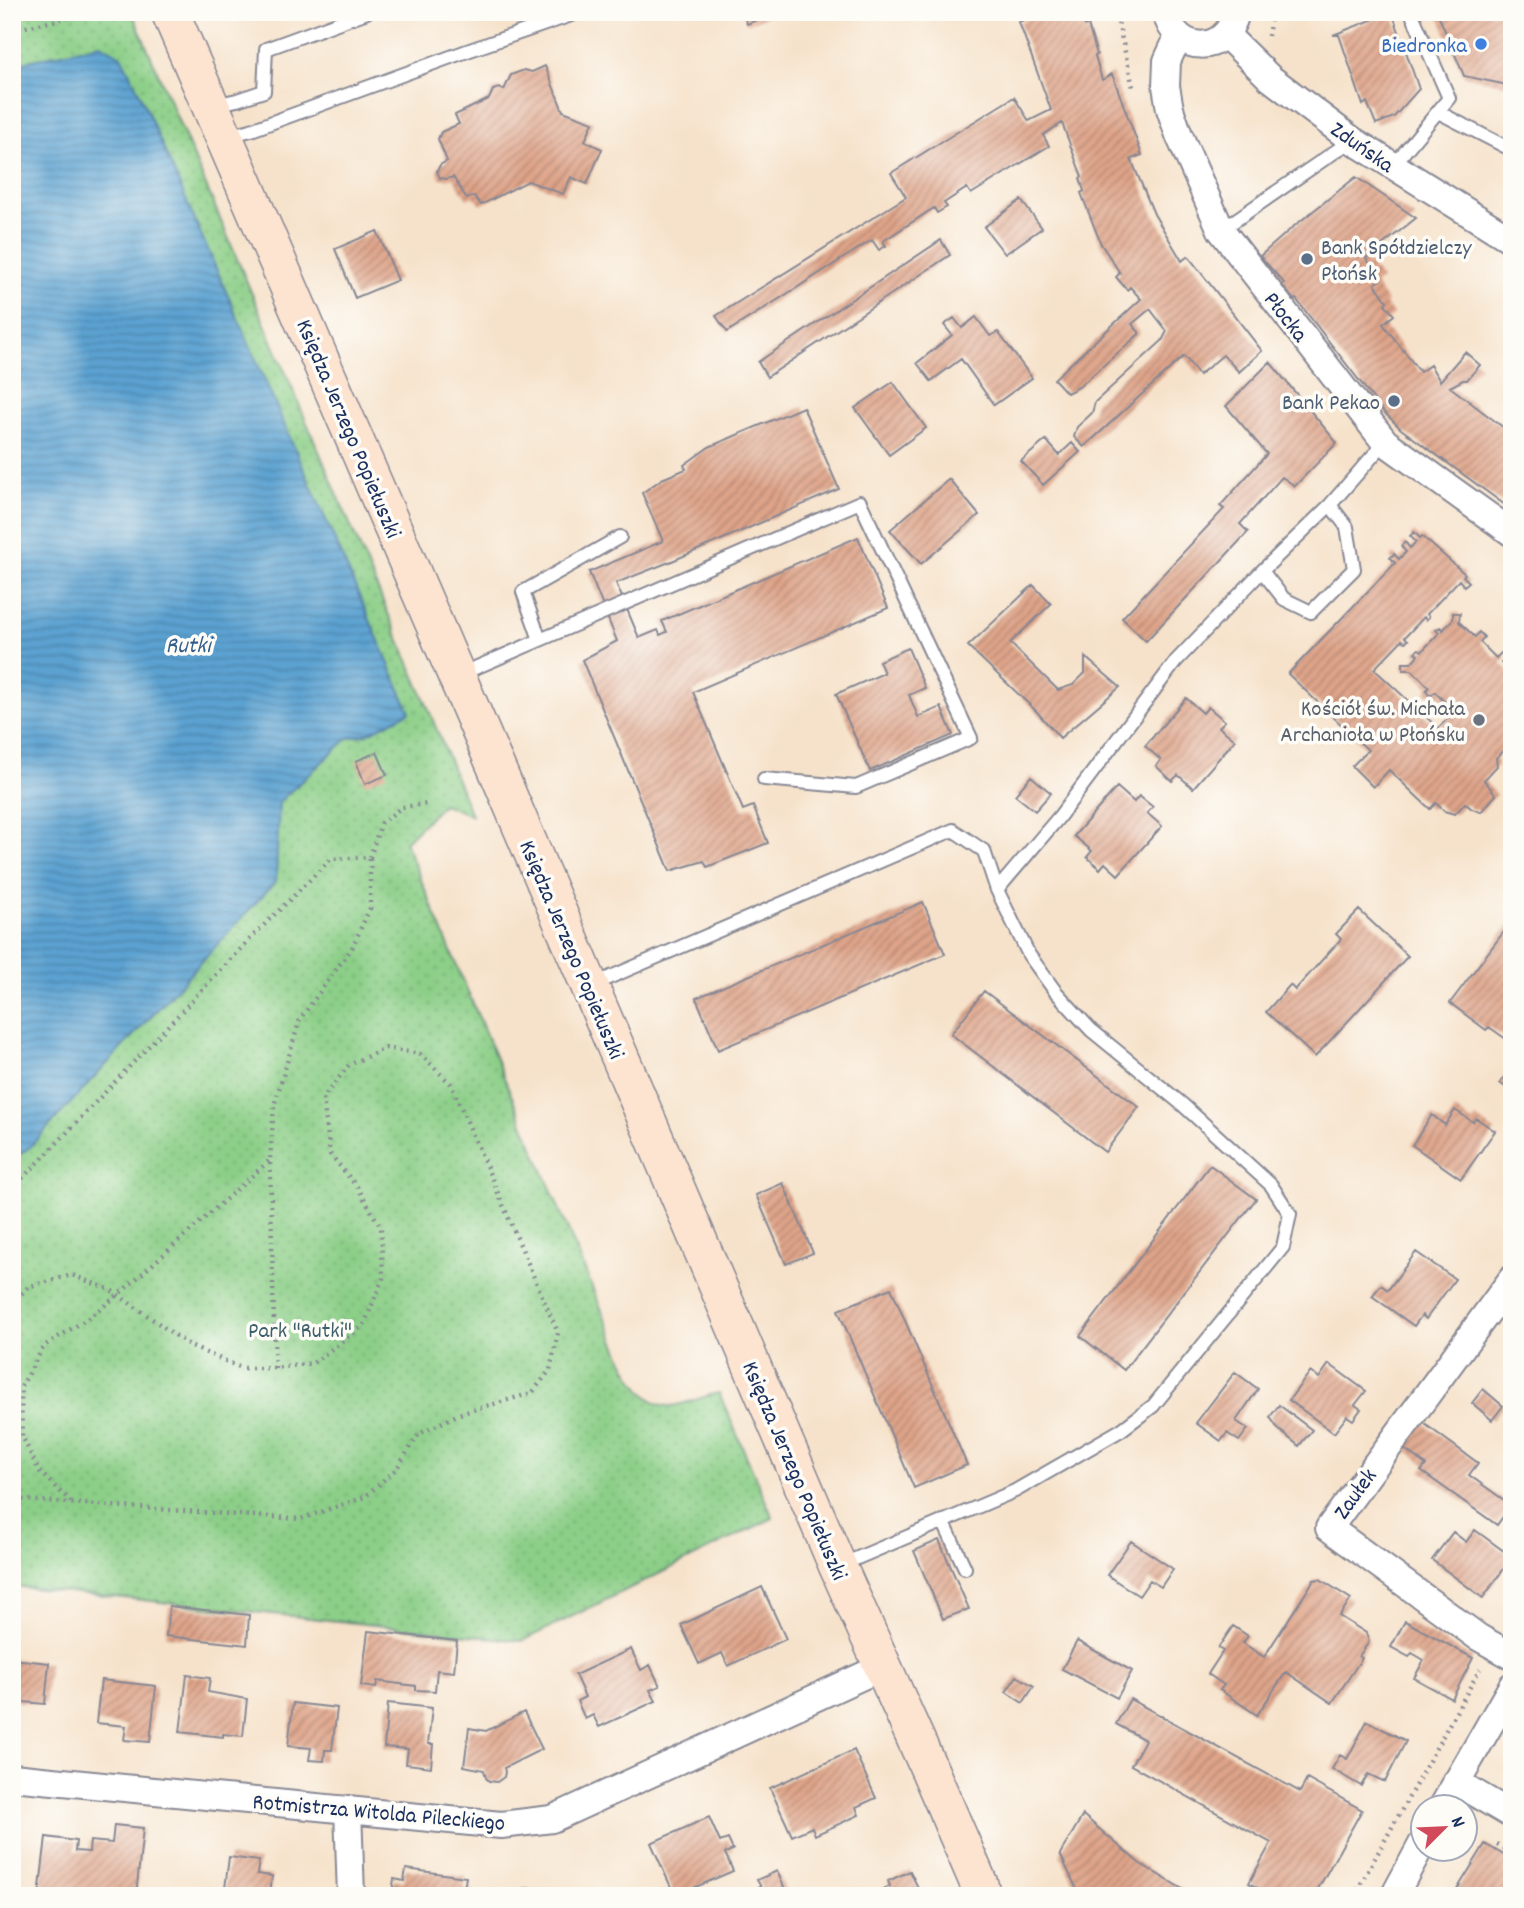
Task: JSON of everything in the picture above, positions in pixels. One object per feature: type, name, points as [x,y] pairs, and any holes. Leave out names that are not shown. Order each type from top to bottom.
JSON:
[{"type":"street","name":"Księdza Jerzego Popiełuszki","points":[[170,12],[838,1567],[983,1892]]},
{"type":"street","points":[[1166,12],[1170,26],[1178,37],[1189,43],[1215,43],[1231,24]]},
{"type":"street","name":"Zduńska","points":[[1231,24],[1270,78],[1392,167],[1512,240]]},
{"type":"street","name":"Płocka","points":[[1178,37],[1167,61],[1166,86],[1170,109],[1221,230],[1385,442],[1512,533]]},
{"type":"street","name":"Zaułek","points":[[1502,1651],[1478,1637],[1329,1528],[1512,1279]]},
{"type":"street","name":"Rotmistrza Witolda Pileckiego","points":[[12,1777],[501,1825],[552,1819],[882,1667]]},
{"type":"street","points":[[1451,1792],[1512,1686]]},
{"type":"street","points":[[1456,1782],[1512,1815]]},
{"type":"street","points":[[348,1809],[351,1896]]},
{"type":"street","points":[[1394,1896],[1413,1862]]},
{"type":"lane","points":[[367,12],[266,49],[264,91],[237,100],[217,121],[251,130],[580,12]]},
{"type":"lane","points":[[1392,167],[1449,98],[1411,12]]},
{"type":"lane","points":[[1438,112],[1512,150]]},
{"type":"lane","points":[[1221,230],[1352,140]]},
{"type":"lane","points":[[997,890],[1059,817],[1176,661],[1329,505],[1385,442]]},
{"type":"lane","points":[[457,676],[860,502],[971,737],[856,787],[764,779]]},
{"type":"lane","points":[[1262,571],[1284,599],[1311,612],[1354,569],[1347,527],[1329,505]]},
{"type":"lane","points":[[540,640],[523,592],[620,537]]},
{"type":"lane","points":[[589,986],[953,830],[984,851],[997,890],[1030,955],[1055,991],[1091,1030],[1183,1105],[1271,1185],[1290,1214],[1283,1247],[1153,1406],[1121,1430],[1015,1491],[838,1567]]},
{"type":"lane","points":[[943,1521],[965,1568]]},
{"type":"path","points":[[12,30],[95,12]]},
{"type":"path","points":[[275,1368],[270,1160],[274,1106],[300,1019],[352,948],[370,908],[370,857],[381,823],[402,807],[427,804]]},
{"type":"path","points":[[12,1188],[253,936],[331,859],[370,857]]},
{"type":"path","points":[[12,1304],[28,1287],[72,1275],[111,1290],[192,1348],[242,1368],[275,1368],[313,1363],[364,1325],[383,1278],[381,1228],[358,1188],[330,1154],[323,1098],[349,1065],[385,1048],[420,1054],[451,1084],[558,1334],[550,1370],[532,1393],[459,1414],[419,1434],[397,1468],[365,1497],[300,1519],[12,1499]]},
{"type":"path","points":[[72,1503],[39,1471],[22,1436],[21,1387],[44,1346],[87,1319],[118,1295],[270,1160]]},
{"type":"path","points":[[1354,1896],[1502,1651]]},
{"type":"green space","name":"Park \"Rutki\"","points":[[12,12],[132,12],[424,698],[471,815],[443,804],[405,842],[621,1356],[640,1388],[661,1405],[676,1405],[719,1393],[773,1518],[522,1641],[12,1586],[12,1160],[30,1147],[276,881],[278,802],[348,738],[367,734],[101,44],[12,65]]},
{"type":"water","name":"Rutki","points":[[101,44],[121,56],[138,90],[410,712],[367,734],[348,738],[279,802],[276,881],[30,1147],[12,1160],[12,65]]},
{"type":"building","points":[[742,12],[777,12],[747,24]]},
{"type":"building","points":[[1042,12],[1081,12],[1085,26],[1088,25],[1102,80],[1112,74],[1142,155],[1131,159],[1154,214],[1182,261],[1188,256],[1262,351],[1239,372],[1223,355],[1199,375],[1184,356],[1084,447],[1074,437],[1077,427],[1092,413],[1095,402],[1162,341],[1167,331],[1150,309],[1132,324],[1139,334],[1079,387],[1067,393],[1054,379],[1141,299],[1130,287],[1127,290],[1116,277],[1120,273],[1101,244],[1081,193],[1084,191],[1080,178],[1082,177],[1062,123],[1043,135],[1049,146],[971,194],[967,188],[944,203],[947,207],[937,213],[934,208],[883,241],[886,246],[879,250],[872,240],[727,332],[716,316],[906,197],[891,173],[1014,97],[1029,121],[1051,110],[1019,22]]},
{"type":"building","points":[[1392,12],[1419,89],[1394,117],[1376,124],[1367,102],[1363,105],[1339,35],[1333,35]]},
{"type":"building","name":"Biedronka","points":[[1437,12],[1512,12],[1512,86],[1464,76]]},
{"type":"building","points":[[545,66],[563,111],[593,122],[585,141],[602,149],[587,184],[571,177],[563,194],[528,181],[481,205],[474,196],[467,199],[453,177],[440,178],[437,171],[440,165],[447,161],[438,139],[441,132],[459,124],[455,115],[489,99],[493,90],[504,90],[511,75],[524,70],[532,72]]},
{"type":"building","points":[[1356,177],[1416,218],[1366,258],[1381,279],[1375,284],[1394,315],[1383,324],[1420,372],[1430,365],[1440,381],[1465,352],[1480,365],[1467,380],[1450,387],[1512,434],[1512,510],[1401,429],[1382,410],[1260,256]]},
{"type":"building","points":[[1021,200],[1042,228],[1005,254],[984,227]]},
{"type":"building","points":[[377,231],[398,280],[355,298],[335,249]]},
{"type":"building","points":[[941,240],[950,255],[767,377],[758,362]]},
{"type":"building","points":[[976,317],[990,336],[998,332],[1032,378],[994,405],[961,359],[931,381],[917,363],[952,335],[944,325],[954,318],[962,328]]},
{"type":"building","points":[[1270,362],[1337,443],[1295,486],[1282,477],[1240,524],[1248,532],[1146,641],[1122,618],[1224,509],[1220,506],[1267,454],[1226,406]]},
{"type":"building","points":[[893,382],[926,428],[889,455],[855,408]]},
{"type":"building","points":[[803,407],[839,489],[616,583],[639,638],[658,630],[660,635],[667,632],[662,621],[858,537],[888,608],[693,692],[743,810],[753,806],[768,843],[707,867],[704,861],[670,871],[582,660],[617,641],[589,572],[663,541],[642,493],[662,479],[686,469],[684,465],[709,447]]},
{"type":"building","points":[[1046,440],[1059,455],[1072,443],[1080,452],[1043,485],[1021,461]]},
{"type":"building","points":[[949,479],[979,515],[921,564],[890,530]]},
{"type":"building","points":[[1414,532],[1465,574],[1463,576],[1469,582],[1464,586],[1459,580],[1427,614],[1429,617],[1426,620],[1424,617],[1405,637],[1408,640],[1402,640],[1374,669],[1438,728],[1455,712],[1435,692],[1430,696],[1426,691],[1429,687],[1412,670],[1403,670],[1403,663],[1411,663],[1418,655],[1415,652],[1419,649],[1422,651],[1439,633],[1436,630],[1440,627],[1443,630],[1453,619],[1453,613],[1460,613],[1459,622],[1475,637],[1479,632],[1484,637],[1480,642],[1496,658],[1501,653],[1506,658],[1501,663],[1512,673],[1512,762],[1506,756],[1509,753],[1505,750],[1496,758],[1497,766],[1484,780],[1496,795],[1481,812],[1465,803],[1455,814],[1444,811],[1436,803],[1430,809],[1389,770],[1373,787],[1352,766],[1368,750],[1288,674],[1395,563],[1390,558],[1394,554],[1399,559],[1406,552],[1401,546],[1405,542],[1410,548],[1416,542],[1410,536]]},
{"type":"building","points":[[1033,585],[1051,604],[1010,643],[1058,690],[1073,685],[1085,673],[1085,657],[1120,687],[1060,738],[1037,712],[968,646]]},
{"type":"building","points":[[908,648],[925,688],[909,695],[918,717],[941,707],[953,735],[870,771],[836,694],[884,673],[879,661]]},
{"type":"building","points":[[1186,698],[1203,713],[1208,707],[1225,721],[1219,727],[1235,740],[1193,788],[1178,775],[1172,781],[1156,766],[1161,760],[1145,746]]},
{"type":"building","points":[[377,752],[387,775],[365,784],[356,761]]},
{"type":"building","points":[[1031,776],[1051,793],[1035,811],[1015,795]]},
{"type":"building","points":[[1117,787],[1134,802],[1139,796],[1153,807],[1147,813],[1162,826],[1118,875],[1105,863],[1100,869],[1087,857],[1092,851],[1074,836]]},
{"type":"building","points":[[923,902],[945,954],[718,1050],[696,998]]},
{"type":"building","points":[[1359,910],[1408,956],[1315,1057],[1266,1012],[1290,985],[1295,990],[1341,939],[1336,934]]},
{"type":"building","points":[[1512,921],[1512,1032],[1506,1039],[1489,1027],[1486,1030],[1450,1003]]},
{"type":"building","points":[[984,991],[1139,1107],[1105,1152],[951,1034]]},
{"type":"building","points":[[1512,1068],[1512,1092],[1500,1083]]},
{"type":"building","points":[[1455,1110],[1473,1122],[1476,1118],[1495,1131],[1461,1179],[1412,1145],[1432,1115],[1445,1125]]},
{"type":"building","points":[[1210,1165],[1256,1199],[1124,1370],[1080,1336]]},
{"type":"building","points":[[783,1183],[813,1253],[786,1264],[756,1195]]},
{"type":"building","points":[[1416,1252],[1455,1279],[1426,1319],[1422,1315],[1414,1326],[1372,1296],[1381,1285],[1388,1290]]},
{"type":"building","points":[[891,1288],[967,1465],[914,1488],[838,1310]]},
{"type":"building","points":[[1329,1364],[1366,1391],[1355,1405],[1361,1409],[1353,1420],[1347,1416],[1334,1433],[1289,1400],[1310,1372],[1319,1378]]},
{"type":"building","points":[[1235,1372],[1258,1389],[1236,1421],[1248,1429],[1239,1441],[1227,1433],[1221,1441],[1196,1423]]},
{"type":"building","points":[[1483,1389],[1503,1406],[1492,1420],[1472,1403]]},
{"type":"building","points":[[1279,1405],[1312,1430],[1299,1446],[1278,1429],[1270,1417]]},
{"type":"building","points":[[1422,1422],[1478,1463],[1469,1475],[1511,1505],[1497,1525],[1421,1471],[1426,1465],[1403,1448]]},
{"type":"building","points":[[1475,1530],[1512,1557],[1483,1598],[1432,1560],[1453,1532],[1466,1542]]},
{"type":"building","points":[[939,1540],[969,1609],[943,1619],[914,1551]]},
{"type":"building","points":[[1131,1541],[1173,1569],[1161,1587],[1150,1580],[1139,1596],[1107,1575]]},
{"type":"building","points":[[1320,1579],[1351,1599],[1339,1616],[1366,1633],[1369,1642],[1359,1656],[1362,1658],[1332,1703],[1286,1672],[1257,1715],[1220,1690],[1224,1685],[1208,1674],[1223,1651],[1218,1648],[1233,1626],[1248,1636],[1243,1643],[1264,1657],[1314,1580]]},
{"type":"building","points":[[762,1587],[786,1639],[728,1666],[722,1653],[699,1664],[681,1625]]},
{"type":"building","points":[[169,1606],[249,1615],[247,1645],[166,1636]]},
{"type":"building","points":[[1405,1621],[1473,1658],[1452,1699],[1414,1678],[1424,1660],[1412,1653],[1409,1657],[1391,1647]]},
{"type":"building","points":[[368,1631],[457,1641],[454,1672],[437,1670],[435,1691],[416,1690],[416,1686],[377,1681],[376,1688],[361,1686]]},
{"type":"building","points":[[1077,1641],[1132,1671],[1117,1698],[1062,1669]]},
{"type":"building","points":[[631,1649],[641,1670],[650,1665],[660,1686],[650,1690],[656,1701],[599,1727],[593,1715],[585,1719],[577,1701],[585,1697],[575,1675]]},
{"type":"building","points":[[12,1659],[49,1663],[45,1704],[12,1701]]},
{"type":"building","points":[[187,1675],[210,1678],[208,1692],[247,1699],[243,1736],[223,1734],[223,1737],[180,1732]]},
{"type":"building","points":[[1017,1676],[1034,1686],[1023,1703],[1006,1692]]},
{"type":"building","points":[[101,1680],[156,1686],[150,1742],[124,1740],[126,1726],[96,1723]]},
{"type":"building","points":[[1130,1699],[1300,1792],[1307,1779],[1362,1810],[1314,1896],[1272,1896],[1249,1883],[1271,1843],[1131,1765],[1145,1740],[1116,1724]]},
{"type":"building","points":[[293,1703],[337,1708],[332,1750],[325,1750],[324,1761],[309,1760],[311,1748],[288,1746]]},
{"type":"building","points":[[388,1703],[432,1708],[428,1744],[433,1744],[431,1767],[406,1764],[408,1749],[384,1747]]},
{"type":"building","points":[[524,1712],[542,1749],[504,1768],[504,1777],[497,1782],[489,1781],[484,1770],[464,1766],[469,1728],[486,1731]]},
{"type":"building","points":[[1367,1721],[1406,1741],[1385,1782],[1368,1774],[1361,1786],[1332,1769],[1340,1755],[1347,1759]]},
{"type":"building","points":[[854,1750],[876,1798],[856,1807],[859,1815],[815,1835],[812,1827],[792,1836],[770,1788]]},
{"type":"building","points":[[1083,1815],[1139,1863],[1194,1896],[1080,1896],[1060,1854]]},
{"type":"building","points":[[709,1817],[720,1842],[728,1839],[733,1850],[725,1853],[733,1871],[675,1896],[651,1843]]},
{"type":"building","points":[[114,1825],[143,1828],[136,1896],[39,1896],[46,1837],[76,1841],[75,1851],[89,1852],[90,1841],[112,1843]]},
{"type":"building","points":[[1485,1844],[1512,1860],[1512,1896],[1453,1896],[1474,1862],[1478,1862],[1478,1855]]},
{"type":"building","points":[[229,1857],[259,1861],[257,1874],[272,1876],[270,1896],[224,1896]]},
{"type":"building","points":[[406,1869],[466,1877],[464,1889],[473,1890],[473,1896],[402,1896],[402,1893],[392,1892],[394,1879],[404,1881]]},
{"type":"building","points":[[777,1871],[788,1896],[743,1896],[761,1887],[757,1880]]},
{"type":"building","points":[[910,1871],[922,1896],[870,1896],[890,1886],[888,1881]]},
{"type":"building","points":[[524,1888],[570,1894],[570,1896],[523,1896]]},
{"type":"place","name":"Biedronka","points":[[1481,44]]},
{"type":"place","name":"Bank Spółdzielczy Płońsk","points":[[1307,259]]},
{"type":"place","name":"Bank Pekao","points":[[1394,401]]},
{"type":"place","name":"Kościół św. Michała Archanioła w Płońsku","points":[[1479,720]]}]
